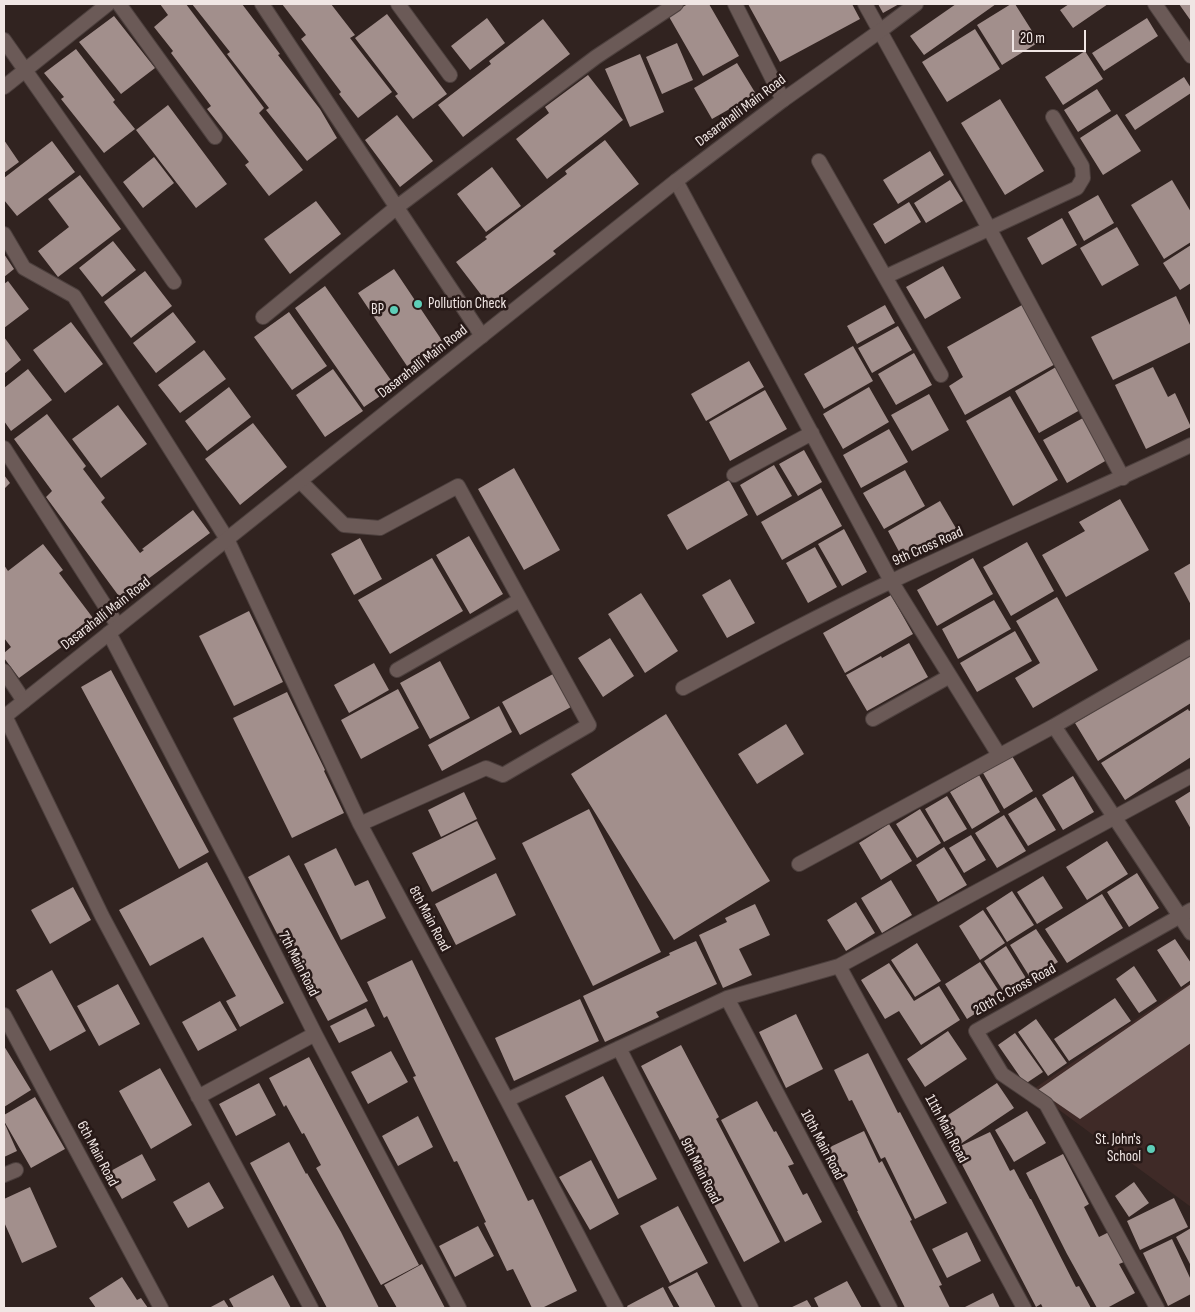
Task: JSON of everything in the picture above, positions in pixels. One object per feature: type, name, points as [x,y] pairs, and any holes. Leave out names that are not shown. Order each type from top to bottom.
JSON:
[{"type":"street","points":[[4,87],[108,4]]},
{"type":"street","points":[[119,4],[215,136]]},
{"type":"street","points":[[262,4],[482,336]]},
{"type":"street","points":[[398,4],[450,75]]},
{"type":"street","points":[[263,317],[397,207],[589,62],[676,4]]},
{"type":"street","points":[[734,4],[783,100]]},
{"type":"street","points":[[865,4],[990,230],[1123,478]]},
{"type":"street","name":"Dasarahalli Main Road","points":[[4,716],[676,181],[783,100],[916,4]]},
{"type":"street","points":[[1155,4],[1191,56]]},
{"type":"street","points":[[4,40],[174,282]]},
{"type":"street","points":[[885,277],[990,230],[1077,188],[1083,178],[1082,166],[1053,117]]},
{"type":"street","points":[[819,161],[941,375]]},
{"type":"street","points":[[676,181],[891,581],[999,755]]},
{"type":"street","name":"8th Main Road","points":[[4,234],[24,268],[74,296],[227,539],[360,824],[508,1100],[616,1308]]},
{"type":"street","points":[[734,475],[812,433]]},
{"type":"street","name":"9th Cross Road","points":[[683,688],[817,617],[891,581],[1123,478],[1191,445]]},
{"type":"street","name":"7th Main Road","points":[[4,448],[113,630],[315,1034],[459,1308]]},
{"type":"street","points":[[300,481],[344,525],[380,528],[458,486],[589,725],[503,775],[486,768],[360,824]]},
{"type":"street","points":[[397,670],[520,600]]},
{"type":"street","points":[[799,864],[1054,726],[1191,647]]},
{"type":"street","points":[[4,671],[24,701]]},
{"type":"street","points":[[873,719],[950,676]]},
{"type":"street","points":[[4,716],[102,916],[311,1308]]},
{"type":"street","points":[[1054,726],[1115,817],[1186,913],[1191,933]]},
{"type":"street","points":[[508,1100],[726,998],[839,966],[1191,776]]},
{"type":"street","name":"20th C Cross Road","points":[[1157,1308],[1046,1104],[1002,1074],[976,1031],[1186,913]]},
{"type":"street","name":"11th Main Road","points":[[839,966],[1024,1308]]},
{"type":"street","name":"10th Main Road","points":[[726,998],[890,1308]]},
{"type":"street","name":"6th Main Road","points":[[4,1015],[161,1308]]},
{"type":"street","points":[[198,1097],[315,1034]]},
{"type":"street","name":"9th Main Road","points":[[619,1048],[751,1308]]},
{"type":"shaded area","name":"St. John's School","points":[[1191,982],[1191,1207],[1032,1090]]},
{"type":"building","points":[[160,4],[186,4],[264,108],[259,113],[303,170],[269,196],[245,165],[249,162],[207,109],[211,106],[154,27],[168,15]]},
{"type":"building","points":[[192,4],[242,4],[280,54],[278,55],[320,109],[337,138],[307,161],[266,110],[269,108],[227,54],[230,52]]},
{"type":"building","points":[[282,4],[331,4],[355,35],[350,38],[392,92],[358,118],[301,39],[306,35]]},
{"type":"building","points":[[688,4],[709,4],[739,56],[703,76],[668,15]]},
{"type":"building","points":[[748,4],[852,4],[860,19],[780,62]]},
{"type":"building","points":[[878,4],[899,4],[883,13]]},
{"type":"building","points":[[956,4],[996,4],[924,55],[910,36]]},
{"type":"building","points":[[1011,4],[1015,4],[1039,42],[1002,65],[977,25]]},
{"type":"building","points":[[1069,4],[1108,4],[1073,28],[1060,10]]},
{"type":"building","points":[[1179,4],[1191,4],[1191,21]]},
{"type":"building","points":[[387,14],[447,94],[413,119],[395,96],[398,94],[355,38]]},
{"type":"building","points":[[114,16],[155,68],[121,94],[79,42]]},
{"type":"building","points":[[487,18],[505,43],[470,70],[451,46]]},
{"type":"building","points":[[1147,18],[1158,36],[1104,71],[1092,53]]},
{"type":"building","points":[[543,19],[570,54],[463,137],[438,105],[491,64],[489,61]]},
{"type":"building","points":[[975,29],[1000,69],[947,102],[922,62]]},
{"type":"building","points":[[677,43],[693,80],[662,94],[646,57]]},
{"type":"building","points":[[76,49],[115,100],[113,102],[135,129],[104,153],[61,99],[64,97],[44,73]]},
{"type":"building","points":[[1085,51],[1103,79],[1063,105],[1045,77]]},
{"type":"building","points":[[640,54],[664,112],[630,127],[605,69]]},
{"type":"building","points":[[737,63],[756,94],[712,119],[694,88]]},
{"type":"building","points":[[588,75],[623,120],[547,179],[516,139],[549,113],[545,107]]},
{"type":"building","points":[[1184,77],[1191,88],[1191,93],[1135,130],[1125,115]]},
{"type":"building","points":[[1097,89],[1111,111],[1078,132],[1064,110]]},
{"type":"building","points":[[1000,99],[1044,171],[1005,195],[961,123]]},
{"type":"building","points":[[168,105],[227,184],[196,208],[136,130]]},
{"type":"building","points":[[1117,114],[1141,151],[1103,175],[1080,138]]},
{"type":"building","points":[[397,115],[433,161],[400,187],[365,140]]},
{"type":"building","points":[[4,140],[19,162],[4,173]]},
{"type":"building","points":[[605,140],[639,184],[553,251],[556,254],[489,305],[456,262],[487,239],[485,237],[567,174],[565,171]]},
{"type":"building","points":[[52,141],[75,172],[17,216],[4,200],[4,178]]},
{"type":"building","points":[[930,151],[944,175],[898,204],[883,180]]},
{"type":"building","points":[[154,157],[174,183],[143,208],[123,182]]},
{"type":"building","points":[[492,167],[521,206],[486,232],[457,194]]},
{"type":"building","points":[[80,175],[121,229],[58,277],[38,251],[69,227],[48,199]]},
{"type":"building","points":[[950,180],[963,201],[926,223],[914,203]]},
{"type":"building","points":[[1172,180],[1191,212],[1191,242],[1164,259],[1131,205]]},
{"type":"building","points":[[1098,195],[1114,223],[1084,241],[1068,212]]},
{"type":"building","points":[[316,201],[341,234],[290,274],[264,239]]},
{"type":"building","points":[[909,202],[921,222],[885,244],[873,224]]},
{"type":"building","points":[[1062,218],[1077,245],[1042,265],[1027,238]]},
{"type":"building","points":[[1117,227],[1139,265],[1102,286],[1080,248]]},
{"type":"building","points":[[113,241],[136,270],[102,297],[79,268]]},
{"type":"building","points":[[1191,245],[1191,283],[1180,290],[1163,263]]},
{"type":"building","points":[[4,254],[14,269],[4,277]]},
{"type":"building","points":[[943,266],[961,298],[925,319],[906,287]]},
{"type":"building","points":[[394,269],[443,342],[407,366],[358,293]]},
{"type":"building","points":[[145,271],[172,306],[131,338],[104,302]]},
{"type":"building","points":[[8,281],[29,309],[4,328],[4,284]]},
{"type":"building","points":[[325,286],[395,386],[364,407],[295,308]]},
{"type":"building","points":[[1176,296],[1191,327],[1191,342],[1113,380],[1091,337]]},
{"type":"building","points":[[885,305],[895,323],[857,344],[847,326]]},
{"type":"building","points":[[1022,305],[1057,363],[965,415],[949,386],[963,377],[947,347]]},
{"type":"building","points":[[173,312],[196,342],[156,373],[133,343]]},
{"type":"building","points":[[289,312],[327,366],[292,390],[254,337]]},
{"type":"building","points":[[71,322],[103,364],[65,393],[33,350]]},
{"type":"building","points":[[898,326],[912,350],[872,373],[858,348]]},
{"type":"building","points":[[4,337],[21,360],[4,374]]},
{"type":"building","points":[[853,346],[873,381],[824,409],[804,374]]},
{"type":"building","points":[[204,350],[226,379],[180,413],[158,385]]},
{"type":"building","points":[[914,353],[932,385],[896,405],[878,374]]},
{"type":"building","points":[[749,361],[764,387],[706,421],[691,394]]},
{"type":"building","points":[[1056,367],[1080,410],[1039,433],[1015,391]]},
{"type":"building","points":[[1153,367],[1168,397],[1175,393],[1191,427],[1146,449],[1115,385]]},
{"type":"building","points":[[28,369],[52,400],[11,431],[4,421],[4,388]]},
{"type":"building","points":[[333,369],[363,411],[325,437],[296,395]]},
{"type":"building","points":[[229,387],[251,417],[207,451],[185,421]]},
{"type":"building","points":[[869,387],[889,422],[843,449],[823,414]]},
{"type":"building","points":[[765,390],[787,429],[730,461],[709,422]]},
{"type":"building","points":[[929,394],[949,430],[912,451],[891,415]]},
{"type":"building","points":[[1010,396],[1058,480],[1013,506],[966,421]]},
{"type":"building","points":[[118,405],[147,444],[101,478],[72,439]]},
{"type":"building","points":[[47,414],[86,466],[83,469],[105,498],[101,502],[140,553],[144,550],[142,549],[193,510],[210,533],[121,599],[46,497],[52,491],[14,439]]},
{"type":"building","points":[[1083,418],[1107,460],[1067,483],[1043,440]]},
{"type":"building","points":[[253,423],[287,467],[240,505],[205,459]]},
{"type":"building","points":[[889,429],[908,462],[861,488],[843,455]]},
{"type":"building","points":[[804,450],[822,482],[798,496],[779,464]]},
{"type":"building","points":[[774,465],[792,496],[757,516],[740,485]]},
{"type":"building","points":[[514,468],[560,550],[524,570],[478,489]]},
{"type":"building","points":[[905,470],[925,506],[884,529],[863,493]]},
{"type":"building","points":[[4,475],[10,483],[4,489]]},
{"type":"building","points":[[729,480],[748,515],[687,550],[667,515]]},
{"type":"building","points":[[821,488],[842,526],[782,560],[761,522]]},
{"type":"building","points":[[1120,499],[1149,550],[1066,597],[1042,555],[1085,531],[1079,522]]},
{"type":"building","points":[[940,501],[957,530],[904,561],[888,531]]},
{"type":"building","points":[[844,529],[867,572],[842,586],[818,544]]},
{"type":"building","points":[[469,536],[503,594],[470,614],[436,555]]},
{"type":"building","points":[[360,538],[382,579],[354,595],[331,554]]},
{"type":"building","points":[[1027,542],[1054,591],[1011,616],[983,567]]},
{"type":"building","points":[[43,544],[63,570],[59,573],[96,622],[19,678],[4,658],[4,653],[11,647],[4,638],[4,565],[8,571]]},
{"type":"building","points":[[815,547],[837,587],[808,603],[786,563]]},
{"type":"building","points":[[432,558],[463,611],[390,654],[358,600]]},
{"type":"building","points":[[973,558],[993,594],[937,626],[917,590]]},
{"type":"building","points":[[1191,563],[1191,605],[1174,573]]},
{"type":"building","points":[[730,579],[755,623],[727,638],[702,595]]},
{"type":"building","points":[[641,593],[678,651],[645,673],[608,614]]},
{"type":"building","points":[[891,595],[913,634],[845,673],[823,633]]},
{"type":"building","points":[[1057,597],[1098,670],[1033,708],[1015,678],[1040,663],[1016,621]]},
{"type":"building","points":[[994,600],[1011,629],[958,659],[942,629]]},
{"type":"building","points":[[249,611],[283,682],[234,706],[199,636]]},
{"type":"building","points":[[1015,631],[1032,661],[977,692],[960,663]]},
{"type":"building","points":[[610,638],[634,676],[603,697],[578,658]]},
{"type":"building","points":[[909,643],[928,677],[867,711],[846,675]]},
{"type":"building","points":[[1191,653],[1191,703],[1098,761],[1075,723]]},
{"type":"building","points":[[440,661],[470,718],[430,739],[400,683]]},
{"type":"building","points":[[374,663],[389,690],[349,713],[334,685]]},
{"type":"building","points":[[111,670],[209,852],[179,869],[81,687]]},
{"type":"building","points":[[553,674],[571,707],[520,735],[502,702]]},
{"type":"building","points":[[398,689],[419,728],[361,759],[341,720]]},
{"type":"building","points":[[287,692],[344,813],[292,838],[233,718]]},
{"type":"building","points":[[499,706],[512,732],[442,771],[428,745]]},
{"type":"building","points":[[1188,709],[1189,711],[1191,710],[1191,757],[1125,800],[1101,763]]},
{"type":"building","points":[[666,714],[770,881],[674,940],[571,774]]},
{"type":"building","points":[[786,724],[804,754],[757,784],[738,754]]},
{"type":"building","points":[[1012,756],[1033,791],[1004,809],[983,773]]},
{"type":"building","points":[[979,775],[1000,812],[972,829],[950,792]]},
{"type":"building","points":[[1073,776],[1094,812],[1063,830],[1042,795]]},
{"type":"building","points":[[1191,791],[1191,829],[1175,801]]},
{"type":"building","points":[[464,792],[477,819],[441,837],[428,810]]},
{"type":"building","points":[[947,796],[967,829],[944,842],[925,809]]},
{"type":"building","points":[[1036,797],[1056,830],[1028,846],[1008,814]]},
{"type":"building","points":[[589,809],[661,952],[593,986],[522,843]]},
{"type":"building","points":[[920,809],[941,843],[917,858],[896,824]]},
{"type":"building","points":[[1004,815],[1026,851],[997,868],[975,833]]},
{"type":"building","points":[[477,821],[496,859],[432,892],[412,853]]},
{"type":"building","points":[[889,824],[912,861],[881,880],[859,843]]},
{"type":"building","points":[[971,835],[986,860],[964,873],[949,848]]},
{"type":"building","points":[[1107,841],[1128,874],[1087,900],[1066,867]]},
{"type":"building","points":[[944,847],[967,885],[938,902],[916,865]]},
{"type":"building","points":[[336,848],[355,886],[368,880],[386,918],[341,940],[304,864]]},
{"type":"building","points":[[289,855],[368,1001],[328,1021],[297,963],[293,965],[248,877]]},
{"type":"building","points":[[207,862],[284,1003],[240,1027],[226,1001],[236,996],[203,937],[150,966],[119,910]]},
{"type":"building","points":[[496,873],[516,915],[456,945],[435,904]]},
{"type":"building","points":[[1137,873],[1159,908],[1129,927],[1107,892]]},
{"type":"building","points":[[1043,876],[1063,908],[1037,924],[1017,892]]},
{"type":"building","points":[[891,880],[912,915],[882,933],[861,898]]},
{"type":"building","points":[[73,887],[91,920],[50,944],[31,910]]},
{"type":"building","points":[[1012,891],[1034,925],[1007,942],[986,908]]},
{"type":"building","points":[[1102,894],[1123,928],[1067,963],[1045,929]]},
{"type":"building","points":[[856,902],[875,933],[846,951],[827,920]]},
{"type":"building","points":[[755,904],[770,935],[739,949],[752,975],[723,988],[699,935],[727,922],[725,918]]},
{"type":"building","points":[[983,910],[1005,943],[980,960],[959,926]]},
{"type":"building","points":[[1036,929],[1058,962],[1031,979],[1010,945]]},
{"type":"building","points":[[1175,939],[1191,963],[1191,980],[1181,987],[1157,950]]},
{"type":"building","points":[[696,941],[717,984],[656,1012],[659,1017],[605,1042],[583,996]]},
{"type":"building","points":[[917,943],[941,981],[915,997],[891,960]]},
{"type":"building","points":[[1006,946],[1029,983],[1007,997],[984,961]]},
{"type":"building","points":[[412,960],[528,1201],[533,1199],[577,1291],[542,1308],[532,1308],[513,1269],[507,1271],[457,1161],[454,1162],[413,1077],[416,1076],[387,1016],[384,1018],[367,982]]},
{"type":"building","points":[[980,962],[1002,996],[967,1019],[945,984]]},
{"type":"building","points":[[889,963],[914,1001],[939,986],[960,1020],[921,1045],[899,1011],[885,1019],[861,980]]},
{"type":"building","points":[[1134,966],[1157,1001],[1139,1013],[1116,979]]},
{"type":"building","points":[[52,970],[86,1031],[50,1051],[16,990]]},
{"type":"building","points":[[118,984],[140,1024],[99,1046],[77,1006]]},
{"type":"building","points":[[1191,984],[1191,1043],[1080,1119],[1038,1090]]},
{"type":"building","points":[[1115,998],[1131,1021],[1069,1061],[1054,1039]]},
{"type":"building","points":[[580,999],[599,1041],[514,1081],[495,1038]]},
{"type":"building","points":[[220,1001],[237,1030],[198,1051],[182,1022]]},
{"type":"building","points":[[366,1008],[375,1026],[339,1043],[330,1026]]},
{"type":"building","points":[[796,1014],[823,1069],[786,1088],[759,1032]]},
{"type":"building","points":[[1036,1019],[1067,1063],[1048,1076],[1018,1032]]},
{"type":"building","points":[[948,1031],[967,1059],[925,1087],[907,1059]]},
{"type":"building","points":[[1015,1033],[1043,1072],[1025,1084],[998,1045]]},
{"type":"building","points":[[681,1045],[719,1117],[716,1119],[780,1242],[744,1262],[641,1066]]},
{"type":"building","points":[[4,1046],[31,1090],[4,1107]]},
{"type":"building","points":[[391,1051],[408,1082],[368,1104],[351,1072]]},
{"type":"building","points":[[868,1053],[947,1203],[915,1219],[885,1157],[881,1159],[852,1100],[849,1101],[834,1070]]},
{"type":"building","points":[[309,1057],[419,1265],[381,1285],[316,1168],[321,1165],[304,1133],[302,1134],[286,1105],[284,1107],[269,1078]]},
{"type":"building","points":[[160,1068],[192,1125],[151,1149],[119,1091]]},
{"type":"building","points":[[603,1076],[657,1179],[618,1199],[565,1096]]},
{"type":"building","points":[[259,1083],[276,1115],[236,1136],[219,1104]]},
{"type":"building","points":[[997,1083],[1014,1108],[959,1145],[942,1119]]},
{"type":"building","points":[[35,1097],[65,1149],[31,1168],[4,1121],[4,1115]]},
{"type":"building","points":[[757,1101],[794,1164],[788,1166],[803,1195],[807,1193],[822,1222],[785,1242],[721,1120]]},
{"type":"building","points":[[1027,1111],[1046,1143],[1014,1162],[995,1130]]},
{"type":"building","points":[[418,1116],[433,1147],[398,1166],[382,1136]]},
{"type":"building","points":[[4,1122],[17,1151],[4,1157]]},
{"type":"building","points":[[864,1131],[879,1163],[882,1161],[912,1220],[910,1221],[942,1285],[939,1286],[950,1308],[905,1308],[857,1211],[828,1148]]},
{"type":"building","points":[[990,1132],[1010,1171],[1014,1169],[1031,1199],[1076,1287],[1079,1286],[1091,1308],[1043,1308],[1041,1304],[1036,1307],[954,1149]]},
{"type":"building","points":[[289,1142],[341,1232],[379,1308],[327,1308],[250,1163]]},
{"type":"building","points":[[142,1154],[156,1180],[122,1199],[107,1173]]},
{"type":"building","points":[[1063,1154],[1089,1204],[1084,1207],[1099,1237],[1109,1232],[1124,1262],[1119,1264],[1135,1293],[1107,1308],[1097,1308],[1026,1173]]},
{"type":"building","points":[[591,1160],[619,1214],[590,1230],[559,1177]]},
{"type":"building","points":[[209,1182],[224,1208],[188,1228],[173,1202]]},
{"type":"building","points":[[1134,1182],[1149,1203],[1129,1217],[1115,1196]]},
{"type":"building","points":[[30,1187],[57,1247],[22,1263],[4,1222],[4,1199]]},
{"type":"building","points":[[1174,1198],[1188,1227],[1140,1250],[1127,1221]]},
{"type":"building","points":[[678,1206],[708,1263],[670,1283],[640,1226]]},
{"type":"building","points":[[478,1226],[494,1256],[455,1277],[439,1246]]},
{"type":"building","points":[[1191,1228],[1191,1266],[1176,1237]]},
{"type":"building","points":[[967,1232],[981,1261],[947,1278],[932,1249]]},
{"type":"building","points":[[1172,1239],[1191,1280],[1191,1294],[1168,1306],[1143,1253]]},
{"type":"building","points":[[422,1264],[445,1308],[397,1308],[384,1285]]},
{"type":"building","points":[[697,1272],[716,1308],[680,1308],[668,1287]]},
{"type":"building","points":[[273,1275],[291,1308],[234,1308],[229,1299]]},
{"type":"building","points":[[122,1277],[137,1300],[141,1298],[148,1308],[96,1308],[89,1298]]},
{"type":"building","points":[[847,1281],[862,1308],[819,1308],[814,1298]]},
{"type":"building","points":[[663,1287],[674,1308],[628,1308],[627,1306]]},
{"type":"building","points":[[993,1293],[1000,1308],[963,1308]]},
{"type":"building","points":[[224,1300],[229,1308],[209,1308]]},
{"type":"building","points":[[807,1300],[812,1308],[790,1308]]},
{"type":"place","name":"Pollution Check","points":[[418,304]]},
{"type":"place","name":"BP","points":[[394,310]]},
{"type":"place","name":"St. John's School","points":[[1151,1149]]}]
